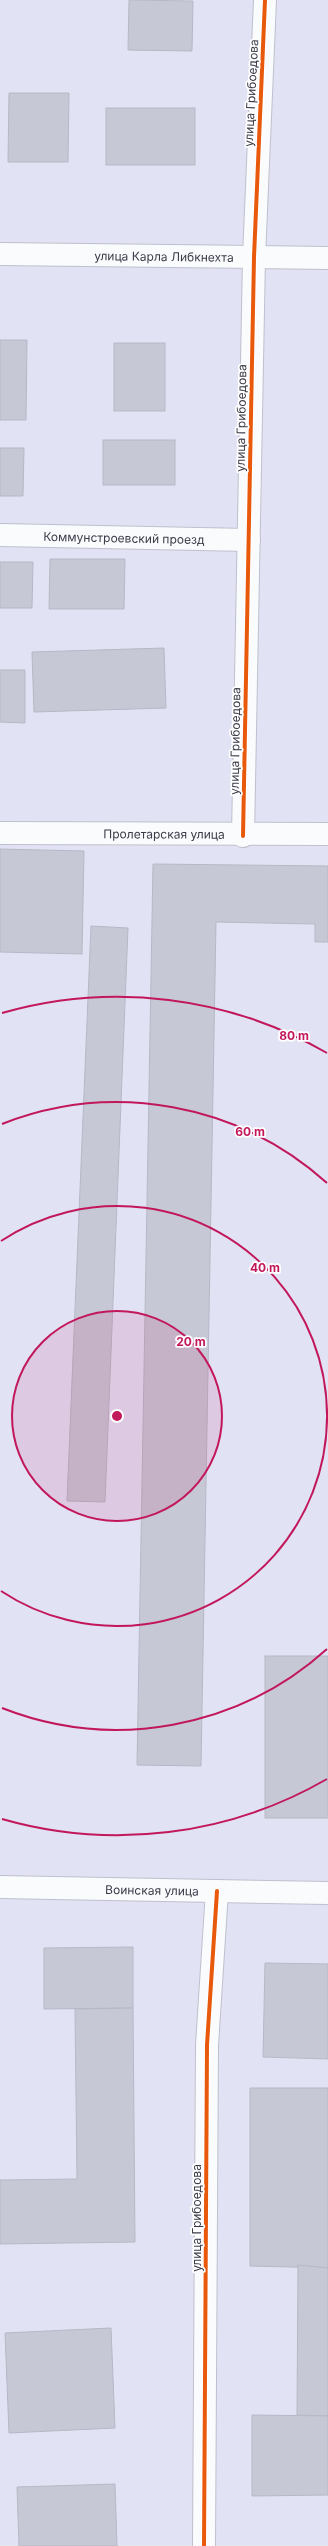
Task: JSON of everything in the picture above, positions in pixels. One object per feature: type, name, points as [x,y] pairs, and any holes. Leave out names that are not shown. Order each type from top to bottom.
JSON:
[{"type":"street","name":"улица Грибоедова","points":[[243,836],[254,257],[265,0]]},
{"type":"street","name":"улица Карла Либкнехта","points":[[0,254],[328,258]]},
{"type":"street","name":"Коммунстроевский проезд","points":[[0,535],[248,540]]},
{"type":"street","name":"Пролетарская улица","points":[[0,833],[243,836],[328,834]]},
{"type":"street","name":"Воинская улица","points":[[0,1887],[328,1893]]},
{"type":"street","name":"улица Грибоедова","points":[[204,2546],[207,2045],[217,1891]]},
{"type":"building","points":[[129,0],[193,1],[192,51],[128,50]]},
{"type":"building","points":[[9,93],[69,93],[68,162],[8,162]]},
{"type":"building","points":[[106,108],[195,108],[195,165],[106,165]]},
{"type":"building","points":[[0,340],[27,340],[26,420],[0,420]]},
{"type":"building","points":[[114,343],[165,343],[165,411],[114,411]]},
{"type":"building","points":[[103,440],[175,440],[175,485],[103,485]]},
{"type":"building","points":[[0,448],[24,448],[23,496],[0,496]]},
{"type":"building","points":[[50,559],[125,559],[124,609],[49,609]]},
{"type":"building","points":[[0,562],[33,562],[32,608],[0,608]]},
{"type":"building","points":[[164,648],[166,708],[34,712],[32,652]]},
{"type":"building","points":[[0,670],[25,670],[25,723],[0,722]]},
{"type":"building","points":[[0,849],[84,851],[82,954],[0,952]]},
{"type":"building","points":[[153,864],[328,866],[328,942],[315,942],[315,924],[216,922],[201,1766],[137,1765]]},
{"type":"building","points":[[91,926],[128,928],[105,1502],[67,1501]]},
{"type":"building","points":[[265,1656],[328,1656],[328,1818],[265,1818]]},
{"type":"building","points":[[133,1947],[133,2008],[44,2009],[44,1948]]},
{"type":"building","points":[[265,1963],[328,1964],[328,2059],[263,2057]]},
{"type":"building","points":[[133,2008],[135,2242],[0,2244],[0,2180],[77,2179],[75,2009]]},
{"type":"building","points":[[250,2088],[328,2088],[328,2268],[250,2266]]},
{"type":"building","points":[[298,2265],[328,2268],[328,2416],[297,2415]]},
{"type":"building","points":[[111,2328],[115,2428],[9,2433],[5,2333]]},
{"type":"building","points":[[252,2415],[328,2416],[328,2495],[252,2496]]},
{"type":"building","points":[[115,2484],[117,2546],[19,2546],[17,2487]]},
{"type":"cycle path","points":[[243,836],[254,257],[265,0]]},
{"type":"cycle path","points":[[204,2546],[207,2045],[217,1891]]}]
